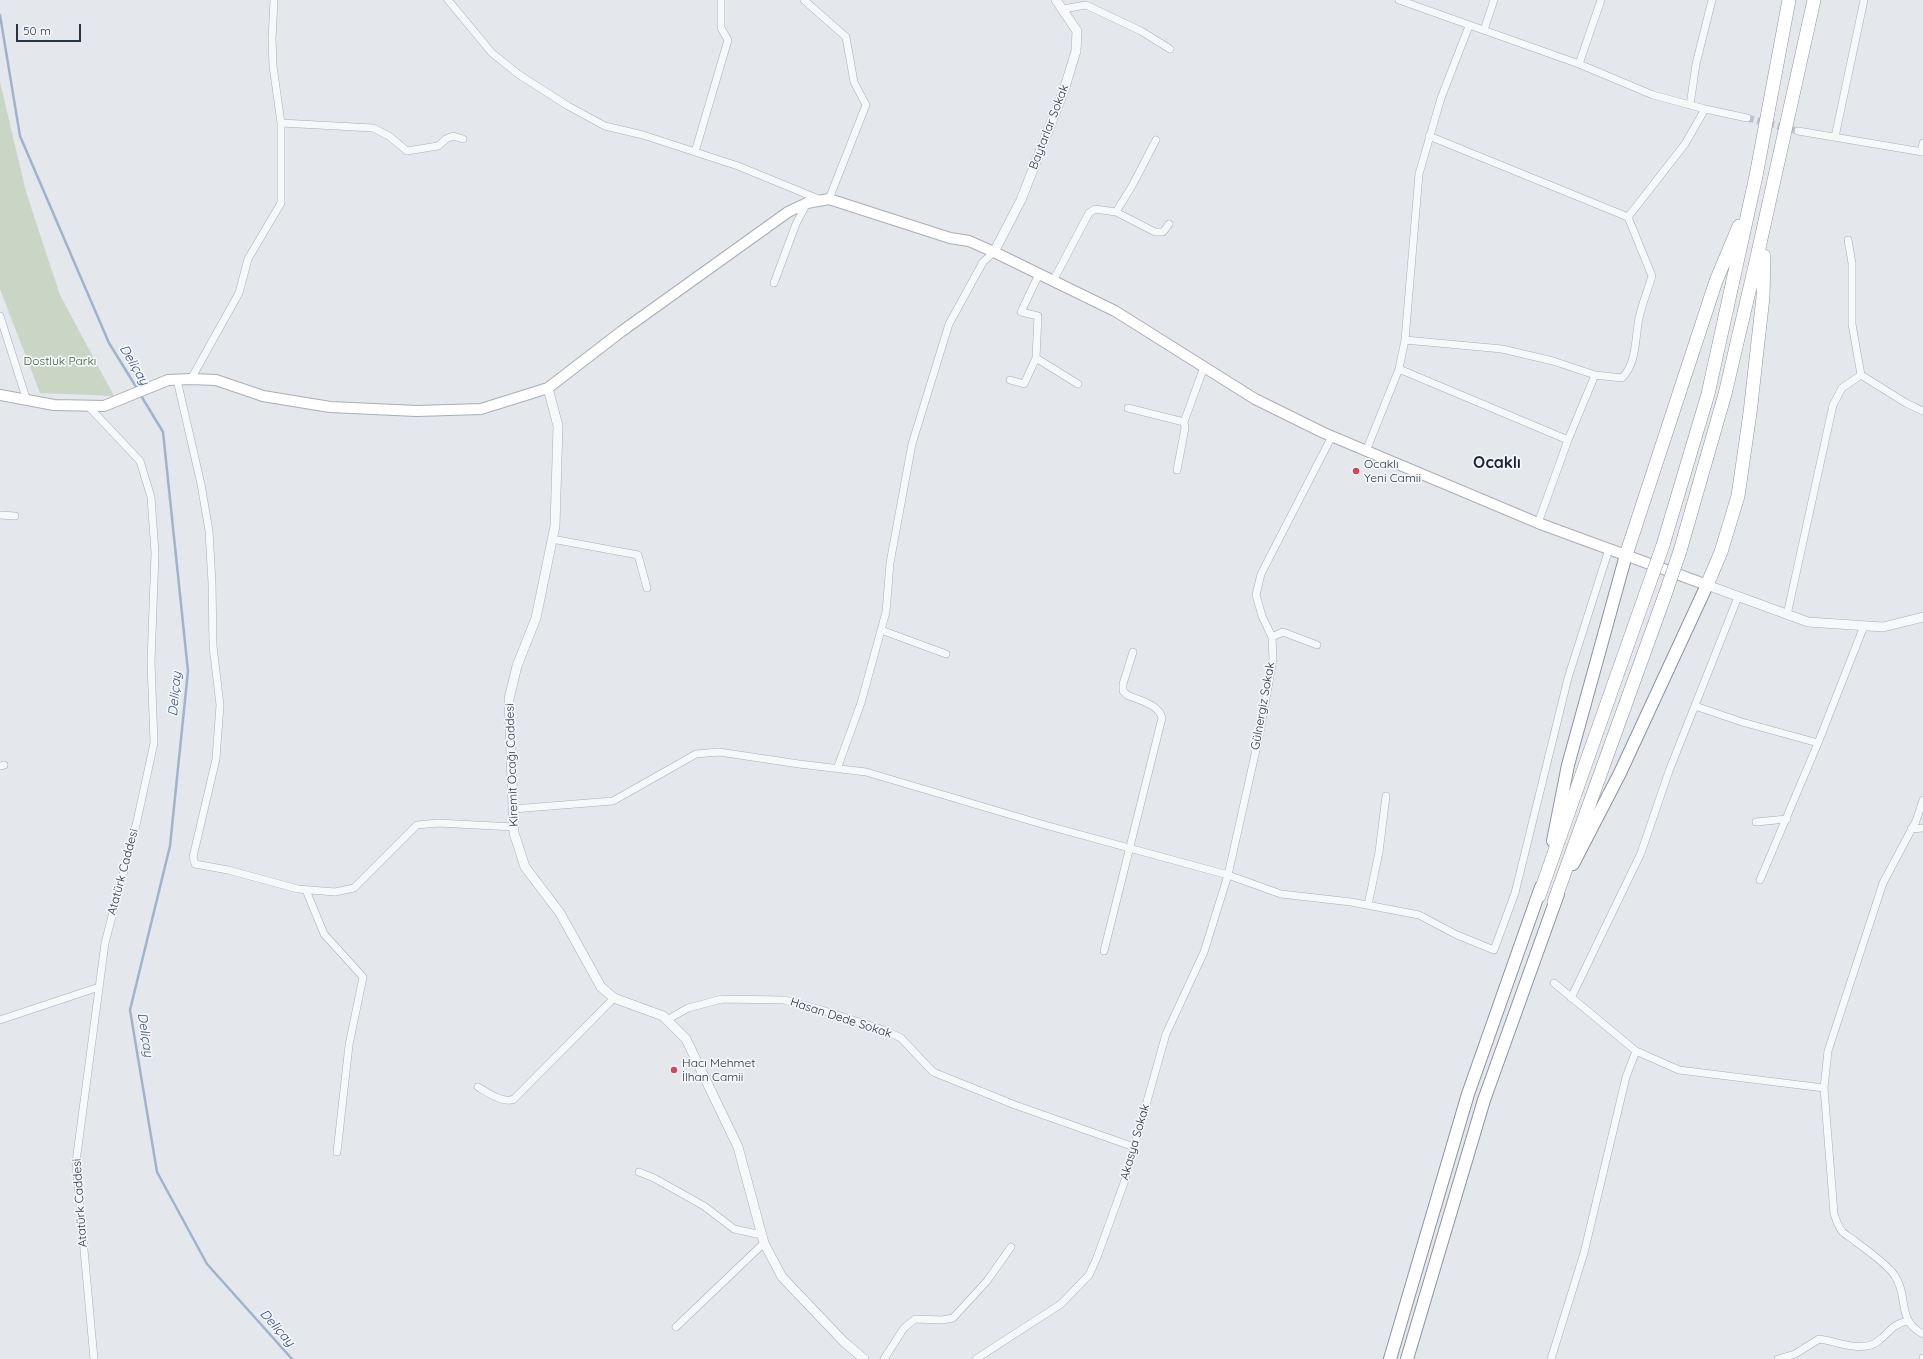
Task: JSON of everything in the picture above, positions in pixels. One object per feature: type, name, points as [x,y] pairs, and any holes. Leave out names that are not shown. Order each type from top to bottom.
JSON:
[{"type":"highway","points":[[1390,1359],[1468,1094],[1663,545],[1708,394],[1756,176],[1789,0]]},
{"type":"highway","points":[[1407,1359],[1484,1100],[1680,551],[1725,394],[1814,0]]},
{"type":"highway","points":[[1539,896],[1557,826],[1568,765],[1626,555],[1716,281],[1733,244],[1756,176]]},
{"type":"highway","points":[[1554,902],[1620,773],[1722,552],[1738,496],[1750,413],[1763,297],[1763,264],[1775,176]]},
{"type":"main road","points":[[0,395],[27,401],[104,406],[173,380],[192,379],[216,380],[263,396],[330,407],[417,411],[480,409],[548,388],[622,331],[788,212],[807,203],[825,199],[950,238],[969,242],[994,252],[1115,311],[1255,399],[1332,436],[1538,522],[1707,585]]},
{"type":"street","points":[[192,379],[239,293],[248,259],[281,203],[281,123],[273,66],[272,39],[274,0]]},
{"type":"street","points":[[448,0],[492,53],[518,74],[568,106],[606,126],[644,135],[738,166],[825,199],[866,105],[854,82],[846,38],[804,0]]},
{"type":"street","points":[[695,152],[728,40],[721,28],[721,0]]},
{"type":"street","name":"Baytarlar Sokak","points":[[994,252],[1021,200],[1064,90],[1076,51],[1077,32],[1056,0]]},
{"type":"street","points":[[1399,0],[1425,8],[1468,26],[1484,30],[1579,64],[1653,94],[1705,109],[1747,118]]},
{"type":"street","points":[[1484,30],[1494,0]]},
{"type":"street","points":[[1579,64],[1601,0]]},
{"type":"street","points":[[1690,105],[1696,64],[1712,0]]},
{"type":"street","points":[[1835,137],[1864,0]]},
{"type":"street","points":[[1063,9],[1086,5],[1141,31],[1170,49]]},
{"type":"street","points":[[1366,451],[1399,369],[1405,340],[1419,174],[1429,136],[1468,26]]},
{"type":"street","points":[[1628,217],[1685,144],[1705,109]]},
{"type":"street","points":[[281,123],[373,128],[390,136],[407,151],[438,146],[446,139],[453,136],[463,139]]},
{"type":"street","points":[[1798,131],[1922,152],[1923,144]]},
{"type":"street","points":[[1405,340],[1502,349],[1553,361],[1595,375],[1622,378],[1628,372],[1634,350],[1639,318],[1652,276],[1628,217],[1429,136]]},
{"type":"street","points":[[1116,212],[1132,186],[1156,140]]},
{"type":"street","points":[[774,282],[796,224],[807,203]]},
{"type":"street","points":[[1053,281],[1089,213],[1095,209],[1116,212],[1155,232],[1163,232],[1169,224]]},
{"type":"street","points":[[1848,240],[1852,263],[1852,324],[1861,375],[1923,412]]},
{"type":"street","points":[[837,769],[860,703],[886,612],[890,563],[915,436],[949,324],[983,262],[994,252]]},
{"type":"street","points":[[1010,380],[1024,384],[1036,358],[1038,316],[1021,312],[1039,274]]},
{"type":"street","points":[[0,316],[27,401]]},
{"type":"street","points":[[1036,358],[1078,384]]},
{"type":"street","points":[[1177,470],[1185,428],[1184,422],[1204,367]]},
{"type":"street","points":[[1399,369],[1568,440]]},
{"type":"street","points":[[1538,522],[1568,440],[1595,375]]},
{"type":"street","points":[[1787,615],[1833,405],[1842,388],[1861,375]]},
{"type":"street","points":[[173,380],[201,484],[209,531],[213,646],[220,705],[216,759],[193,857],[195,864],[228,870],[271,883],[306,890],[336,892],[354,888],[417,825],[438,823],[514,826]]},
{"type":"street","name":"Kiremit Ocağı Caddesi","points":[[548,388],[558,426],[555,526],[536,618],[517,666],[509,699],[514,833],[525,867],[560,912],[601,987],[614,998],[662,1016],[686,1039],[738,1147],[763,1239],[782,1277],[844,1342],[864,1359]]},
{"type":"street","name":"Atatürk Caddesi","points":[[88,406],[140,461],[151,497],[155,553],[151,662],[154,743],[105,943],[76,1162],[94,1359]]},
{"type":"street","points":[[1128,408],[1184,422]]},
{"type":"street","name":"Gülnergiz Sokak","points":[[1228,875],[1260,732],[1273,659],[1272,637],[1262,616],[1256,595],[1261,574],[1332,436]]},
{"type":"street","points":[[0,515],[15,516]]},
{"type":"street","points":[[552,538],[638,555],[648,588]]},
{"type":"street","points":[[513,809],[612,801],[696,754],[719,752],[866,772],[1228,875],[1281,894],[1368,905],[1419,915],[1457,935],[1494,950],[1516,892],[1568,678],[1609,549]]},
{"type":"street","points":[[1707,585],[1808,622],[1883,627],[1923,619]]},
{"type":"street","points":[[1571,998],[1641,853],[1669,771],[1738,597]]},
{"type":"street","points":[[1760,880],[1787,819],[1864,626]]},
{"type":"street","points":[[881,630],[946,654]]},
{"type":"street","points":[[1272,637],[1283,632],[1317,645]]},
{"type":"street","points":[[1104,951],[1162,718],[1156,708],[1123,692],[1123,684],[1133,652]]},
{"type":"street","points":[[1695,706],[1742,722],[1818,743]]},
{"type":"street","points":[[1368,905],[1379,852],[1386,796]]},
{"type":"street","points":[[1923,802],[1912,829],[1883,883],[1828,1050],[1824,1088],[1834,1214],[1841,1231],[1858,1243],[1894,1275],[1901,1286],[1903,1307],[1908,1321],[1914,1329],[1923,1334]]},
{"type":"street","points":[[1756,822],[1787,819]]},
{"type":"street","points":[[1912,829],[1923,828]]},
{"type":"street","name":"Akasya Sokak","points":[[976,1359],[1061,1304],[1089,1275],[1096,1260],[1124,1183],[1166,1034],[1204,952],[1228,875]]},
{"type":"street","points":[[306,890],[324,934],[363,977],[349,1045],[337,1152]]},
{"type":"street","points":[[1554,983],[1636,1051],[1679,1070],[1824,1088]]},
{"type":"street","points":[[0,1020],[100,987]]},
{"type":"street","points":[[478,1087],[504,1100],[510,1101],[514,1099],[614,998]]},
{"type":"street","name":"Hasan Dede Sokak","points":[[667,1020],[688,1008],[722,999],[784,1000],[822,1010],[884,1030],[901,1038],[933,1072],[1015,1105],[1134,1147]]},
{"type":"street","points":[[1551,1359],[1584,1253],[1626,1077],[1636,1051]]},
{"type":"street","points":[[639,1172],[654,1178],[704,1206],[734,1229],[763,1239],[676,1327]]},
{"type":"street","points":[[884,1359],[904,1328],[915,1319],[942,1320],[953,1318],[987,1281],[1011,1247]]},
{"type":"street","points":[[1778,1359],[1795,1354],[1819,1339],[1844,1345],[1862,1346],[1876,1343],[1894,1325],[1908,1321]]},
{"type":"green space","name":"Dostluk Parkı","points":[[0,82],[26,192],[60,295],[114,396],[40,393],[0,289]]},
{"type":"waterway","name":"Deliçay","points":[[0,15],[20,136],[109,343],[138,390]]},
{"type":"waterway","name":"Deliçay","points":[[140,394],[163,432],[188,671],[170,846],[130,1010],[157,1172],[207,1264],[292,1359]]},
{"type":"tunnel","points":[[1747,118],[1798,131]]},
{"type":"place","name":"Ocaklı Yeni Camii","points":[[1356,471]]},
{"type":"place","name":"Hacı Mehmet İlhan Camii","points":[[674,1070]]},
{"type":"district","name":"Ocaklı","points":[[1497,463]]}]
